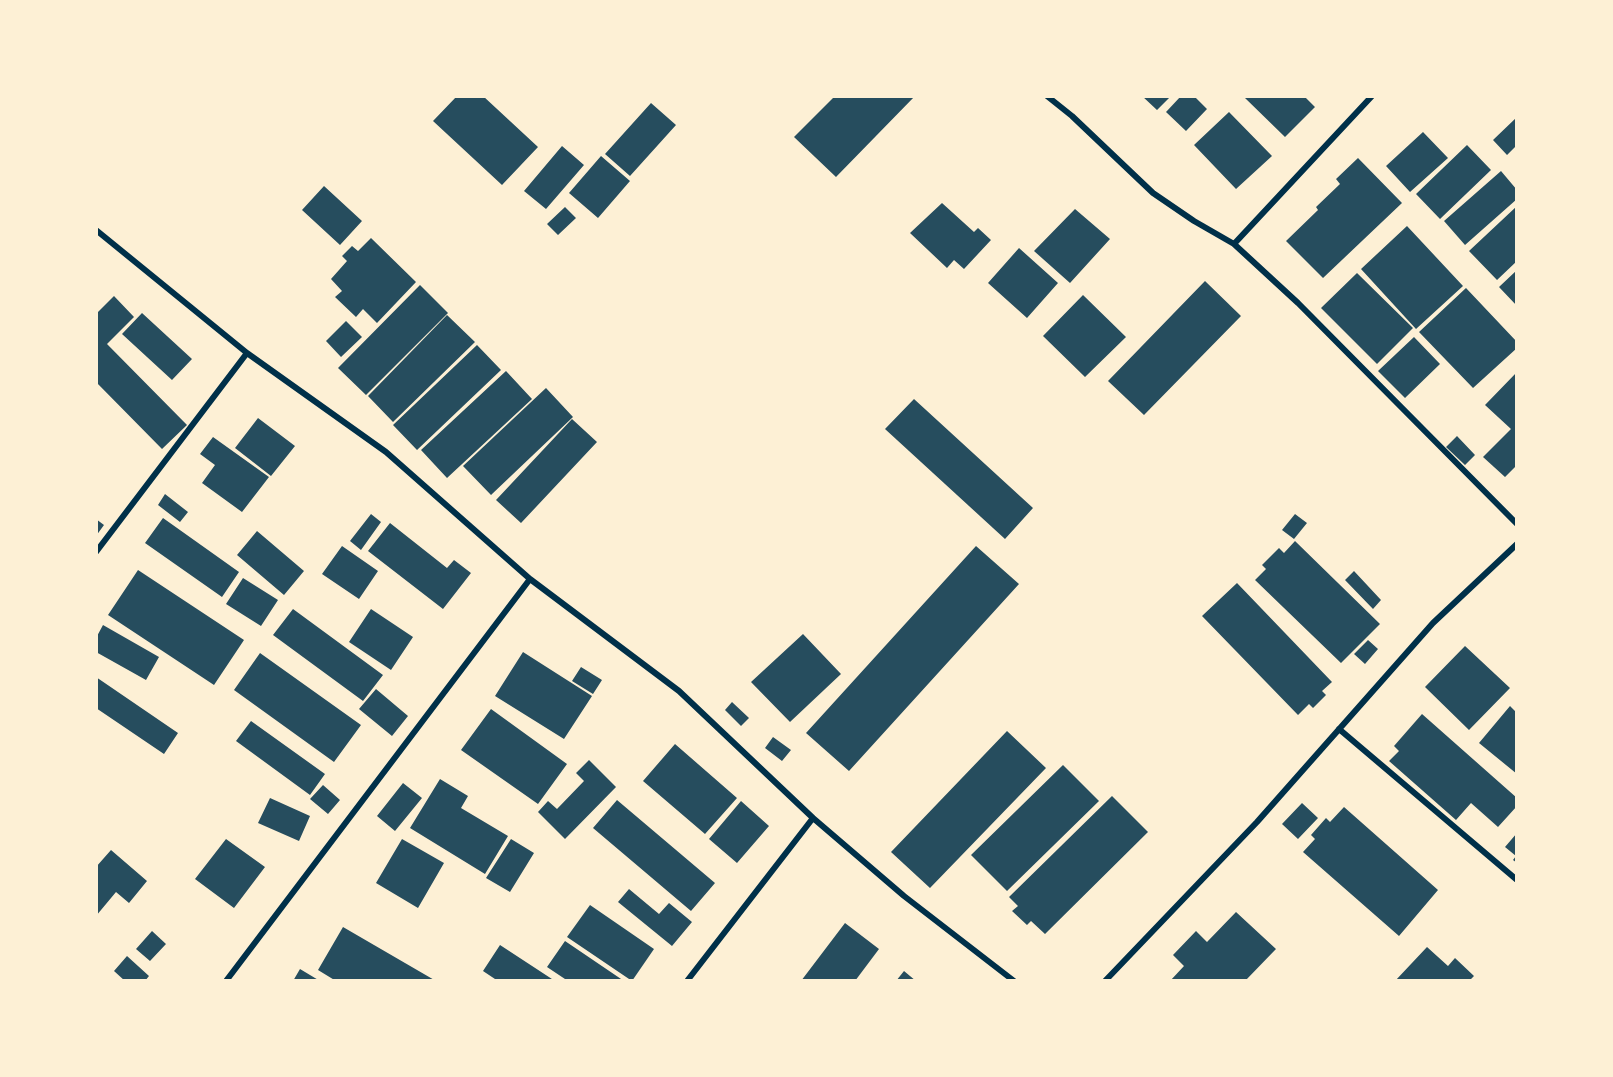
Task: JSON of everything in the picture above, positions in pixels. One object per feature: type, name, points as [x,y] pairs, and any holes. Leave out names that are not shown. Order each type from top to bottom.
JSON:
[{"type":"street","points":[[1047,96],[1072,116],[1153,193],[1194,221],[1234,244],[1298,303],[1517,524]]},
{"type":"street","points":[[1234,244],[1372,96]]},
{"type":"street","points":[[96,230],[247,354],[386,452],[530,579],[679,691],[813,818],[904,896],[1014,981]]},
{"type":"street","points":[[96,552],[247,354]]},
{"type":"street","points":[[1105,981],[1257,822],[1433,623],[1517,544]]},
{"type":"street","points":[[226,981],[530,579]]},
{"type":"street","points":[[1339,729],[1517,880]]},
{"type":"street","points":[[687,981],[813,818]]},
{"type":"building","points":[[457,96],[483,96],[538,147],[502,185],[433,121]]},
{"type":"building","points":[[835,96],[915,96],[836,177],[794,137]]},
{"type":"building","points":[[1142,96],[1171,96],[1157,110]]},
{"type":"building","points":[[1181,96],[1194,96],[1207,109],[1186,131],[1166,112]]},
{"type":"building","points":[[1247,96],[1304,96],[1315,107],[1285,137],[1245,98]]},
{"type":"building","points":[[651,103],[676,125],[630,176],[605,154]]},
{"type":"building","points":[[1229,112],[1272,156],[1236,189],[1194,145]]},
{"type":"building","points":[[1517,117],[1517,145],[1507,155],[1493,140]]},
{"type":"building","points":[[1423,132],[1448,158],[1410,192],[1386,166]]},
{"type":"building","points":[[1467,145],[1491,170],[1440,219],[1416,194]]},
{"type":"building","points":[[562,146],[584,165],[546,209],[524,191]]},
{"type":"building","points":[[601,156],[630,181],[598,218],[569,193]]},
{"type":"building","points":[[1358,158],[1402,203],[1323,278],[1286,241],[1318,210],[1316,207],[1340,184],[1336,179]]},
{"type":"building","points":[[1501,171],[1517,190],[1517,199],[1465,245],[1444,221]]},
{"type":"building","points":[[324,186],[362,221],[340,245],[302,210]]},
{"type":"building","points":[[942,203],[974,232],[978,228],[991,240],[964,269],[954,260],[947,268],[910,233]]},
{"type":"building","points":[[1517,206],[1517,261],[1497,280],[1469,251]]},
{"type":"building","points":[[565,207],[576,218],[558,235],[547,224]]},
{"type":"building","points":[[1075,209],[1110,239],[1070,283],[1034,251]]},
{"type":"building","points":[[1407,226],[1463,286],[1416,329],[1361,269]]},
{"type":"building","points":[[371,238],[416,282],[377,323],[363,309],[356,317],[335,297],[342,291],[331,279],[347,261],[342,256],[352,246],[358,251]]},
{"type":"building","points":[[1019,248],[1058,283],[1027,318],[988,283]]},
{"type":"building","points":[[1517,270],[1517,306],[1499,287]]},
{"type":"building","points":[[1357,273],[1413,328],[1377,364],[1321,308]]},
{"type":"building","points":[[1205,281],[1241,316],[1144,415],[1108,381]]},
{"type":"building","points":[[420,285],[448,313],[366,395],[338,368]]},
{"type":"building","points":[[1466,288],[1517,342],[1517,348],[1473,388],[1419,332]]},
{"type":"building","points":[[1083,295],[1126,337],[1085,377],[1043,336]]},
{"type":"building","points":[[114,296],[134,317],[107,344],[187,425],[162,449],[96,382],[96,314]]},
{"type":"building","points":[[142,313],[192,359],[172,380],[122,334]]},
{"type":"building","points":[[447,315],[475,342],[393,422],[368,396]]},
{"type":"building","points":[[346,321],[362,337],[341,357],[326,341]]},
{"type":"building","points":[[1414,337],[1440,364],[1405,398],[1378,371]]},
{"type":"building","points":[[477,345],[501,370],[417,450],[393,425]]},
{"type":"building","points":[[506,371],[532,399],[447,478],[421,450]]},
{"type":"building","points":[[1517,372],[1517,465],[1505,477],[1483,457],[1511,429],[1485,405]]},
{"type":"building","points":[[546,388],[573,417],[491,495],[463,466]]},
{"type":"building","points":[[914,399],[1033,508],[1005,539],[885,429]]},
{"type":"building","points":[[258,418],[295,446],[271,476],[235,448]]},
{"type":"building","points":[[572,419],[597,442],[521,523],[496,500]]},
{"type":"building","points":[[1457,436],[1475,455],[1465,465],[1446,447]]},
{"type":"building","points":[[213,437],[269,477],[242,512],[202,483],[215,465],[200,454]]},
{"type":"building","points":[[165,494],[188,512],[180,522],[158,505]]},
{"type":"building","points":[[371,514],[381,522],[361,550],[350,541]]},
{"type":"building","points":[[1295,514],[1307,523],[1294,539],[1282,530]]},
{"type":"building","points":[[163,518],[239,572],[222,597],[145,543]]},
{"type":"building","points":[[96,519],[104,525],[96,536]]},
{"type":"building","points":[[390,523],[447,568],[454,560],[471,573],[443,609],[368,551]]},
{"type":"building","points":[[257,531],[304,571],[284,595],[237,555]]},
{"type":"building","points":[[1295,541],[1380,624],[1341,663],[1255,580],[1266,569],[1262,565],[1279,548],[1284,553]]},
{"type":"building","points":[[342,546],[378,571],[359,599],[322,574]]},
{"type":"building","points":[[976,546],[1019,584],[849,771],[806,733]]},
{"type":"building","points":[[138,570],[244,640],[214,685],[108,615]]},
{"type":"building","points":[[1354,571],[1381,600],[1373,609],[1345,580]]},
{"type":"building","points":[[243,578],[278,600],[261,626],[226,604]]},
{"type":"building","points":[[1237,583],[1332,682],[1322,691],[1326,695],[1313,708],[1309,704],[1298,715],[1202,616]]},
{"type":"building","points":[[293,609],[383,675],[363,701],[273,635]]},
{"type":"building","points":[[371,609],[413,637],[391,670],[349,642]]},
{"type":"building","points":[[103,625],[159,657],[146,680],[96,652],[96,638]]},
{"type":"building","points":[[803,634],[841,674],[790,722],[751,682]]},
{"type":"building","points":[[1368,640],[1378,649],[1365,664],[1354,654]]},
{"type":"building","points":[[1465,646],[1510,688],[1469,730],[1425,687]]},
{"type":"building","points":[[523,652],[592,696],[564,739],[495,696]]},
{"type":"building","points":[[260,653],[361,725],[334,762],[234,690]]},
{"type":"building","points":[[581,667],[602,680],[593,694],[572,681]]},
{"type":"building","points":[[96,677],[178,733],[164,754],[96,708]]},
{"type":"building","points":[[376,689],[408,716],[392,736],[359,709]]},
{"type":"building","points":[[732,702],[749,718],[741,726],[725,710]]},
{"type":"building","points":[[1510,706],[1517,713],[1517,774],[1479,743]]},
{"type":"building","points":[[491,709],[567,764],[538,804],[461,750]]},
{"type":"building","points":[[1422,714],[1517,798],[1517,806],[1498,827],[1471,803],[1456,820],[1389,761],[1399,751],[1394,746]]},
{"type":"building","points":[[251,721],[325,774],[310,795],[236,741]]},
{"type":"building","points":[[1007,731],[1046,768],[930,888],[891,852]]},
{"type":"building","points":[[773,737],[791,750],[782,761],[765,748]]},
{"type":"building","points":[[675,744],[737,798],[705,834],[643,781]]},
{"type":"building","points":[[589,760],[616,787],[565,839],[538,812],[548,801],[557,809],[584,781],[576,773]]},
{"type":"building","points":[[1063,765],[1099,801],[1007,891],[971,855]]},
{"type":"building","points":[[440,779],[468,796],[461,808],[508,836],[485,874],[410,828]]},
{"type":"building","points":[[403,783],[422,798],[395,831],[377,816]]},
{"type":"building","points":[[323,785],[340,800],[328,814],[310,799]]},
{"type":"building","points":[[1112,796],[1148,832],[1045,934],[1031,921],[1027,925],[1012,911],[1018,906],[1009,897]]},
{"type":"building","points":[[270,798],[310,816],[299,841],[258,823]]},
{"type":"building","points":[[617,800],[715,883],[691,911],[593,828]]},
{"type":"building","points":[[741,801],[769,826],[737,863],[709,839]]},
{"type":"building","points":[[1302,803],[1318,818],[1298,839],[1282,824]]},
{"type":"building","points":[[1344,807],[1438,890],[1399,936],[1303,852],[1315,839],[1311,835],[1326,818],[1330,822]]},
{"type":"building","points":[[1517,833],[1517,863],[1513,860],[1516,856],[1505,847]]},
{"type":"building","points":[[226,839],[265,867],[234,908],[195,879]]},
{"type":"building","points":[[402,839],[444,863],[418,908],[376,883]]},
{"type":"building","points":[[511,839],[534,853],[510,892],[486,878]]},
{"type":"building","points":[[111,850],[147,881],[129,903],[116,892],[96,916],[96,867]]},
{"type":"building","points":[[629,889],[659,914],[669,903],[692,922],[672,946],[618,902]]},
{"type":"building","points":[[590,905],[654,949],[632,981],[567,937]]},
{"type":"building","points":[[1236,912],[1276,949],[1245,981],[1170,981],[1184,966],[1173,955],[1196,931],[1207,942]]},
{"type":"building","points":[[845,923],[879,949],[855,981],[801,981]]},
{"type":"building","points":[[343,927],[436,981],[336,981],[318,970]]},
{"type":"building","points":[[152,931],[166,944],[150,961],[136,949]]},
{"type":"building","points":[[565,941],[624,981],[568,981],[547,967]]},
{"type":"building","points":[[500,945],[555,981],[498,981],[483,971]]},
{"type":"building","points":[[1427,947],[1448,966],[1455,958],[1474,976],[1469,981],[1395,981]]},
{"type":"building","points":[[127,956],[149,976],[145,981],[125,981],[114,971]]},
{"type":"building","points":[[300,969],[320,981],[293,981]]},
{"type":"building","points":[[904,971],[916,981],[896,981]]}]
